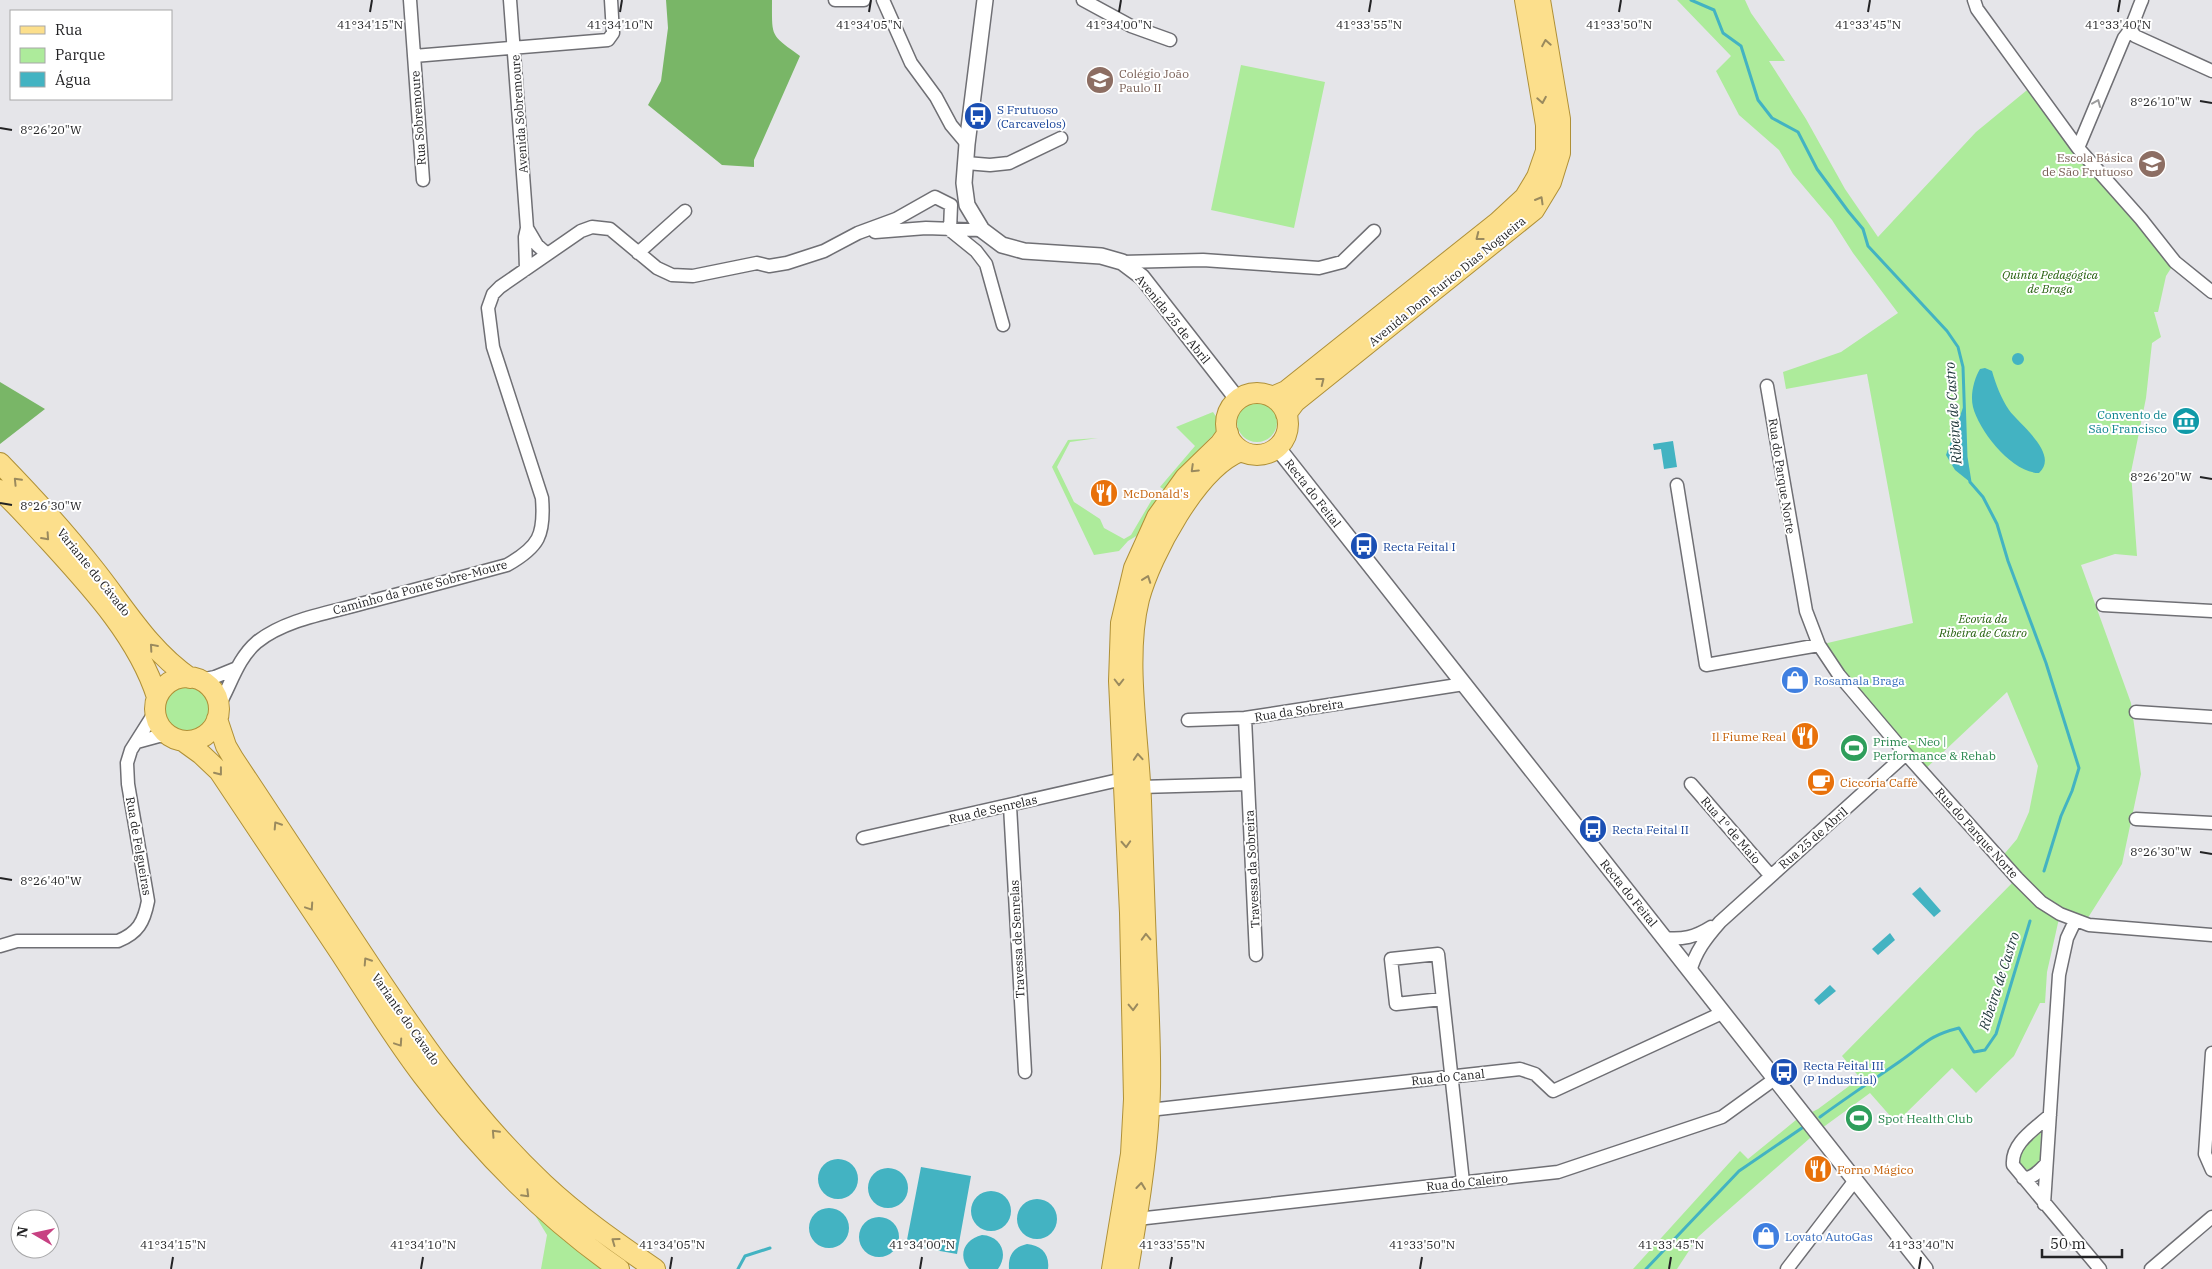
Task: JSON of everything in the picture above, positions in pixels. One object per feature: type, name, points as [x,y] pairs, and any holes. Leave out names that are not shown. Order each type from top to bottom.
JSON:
[{"type":"main road","name":"Avenida Dom Eurico Dias Nogueira","points":[[1272,397],[1286,391],[1498,222],[1525,196],[1537,177],[1546,152],[1546,126],[1525,0]]},
{"type":"main road","name":"Avenida Dom Eurico Dias Nogueira","points":[[1286,414],[1294,402],[1534,210],[1551,182],[1560,153],[1560,119],[1540,0]]},
{"type":"main road","points":[[1254,393],[1272,397],[1283,407],[1286,414],[1287,432],[1277,447],[1260,455],[1250,454],[1235,446],[1228,434],[1227,415],[1238,400],[1254,393]]},
{"type":"main road","points":[[1128,1269],[1137,1219],[1149,1110],[1149,1026],[1132,783],[1119,681],[1121,633],[1134,568],[1158,517],[1184,478],[1228,434]]},
{"type":"main road","points":[[1112,1269],[1131,1154],[1134,1099],[1130,922],[1132,648],[1139,600],[1159,547],[1186,502],[1230,455],[1241,450]]},
{"type":"main road","name":"Variante do Cávado","points":[[0,463],[84,556],[152,646],[171,665],[213,691],[226,746],[232,758],[416,1036],[487,1126],[545,1185],[576,1212],[655,1269]]},
{"type":"main road","name":"Variante do Cávado","points":[[0,490],[72,566],[115,620],[145,665],[156,704],[158,722],[176,739],[201,754],[220,771],[404,1050],[450,1111],[506,1174],[534,1202],[564,1229],[619,1269]]},
{"type":"main road","points":[[156,704],[167,684],[182,678],[195,679]]},
{"type":"main road","points":[[176,739],[200,738],[213,727],[217,713]]},
{"type":"street","name":"Rua Sobremoure","points":[[410,0],[423,180]]},
{"type":"street","name":"Avenida Sobremoure","points":[[510,0],[527,228],[525,237],[526,269]]},
{"type":"street","name":"Rua Sobremoure","points":[[414,56],[608,40],[613,33],[611,0]]},
{"type":"street","points":[[835,0],[864,0]]},
{"type":"street","points":[[883,0],[911,62],[936,97],[951,125],[967,144]]},
{"type":"street","points":[[858,233],[926,228],[982,230],[967,204],[964,183],[967,144],[986,0]]},
{"type":"street","points":[[1082,0],[1131,26],[1170,40]]},
{"type":"street","points":[[1974,0],[1977,9],[2078,148],[2141,219],[2175,262],[2212,292]]},
{"type":"street","points":[[2078,148],[2124,38],[2131,30],[2132,22],[2142,0]]},
{"type":"street","points":[[2131,30],[2135,36],[2212,71]]},
{"type":"street","points":[[966,163],[990,165],[1009,163],[1061,138]]},
{"type":"street","name":"Caminho da Ponte Sobre-Moure","points":[[217,713],[237,668],[256,643],[269,634],[313,617],[507,565],[526,554],[538,541],[544,518],[542,498],[493,347],[488,308],[493,294],[500,287],[581,231],[592,227],[610,229],[657,268],[672,275],[693,276],[756,263],[769,266],[787,263],[824,250],[858,233],[896,219],[935,197],[951,205],[950,230]]},
{"type":"street","points":[[638,253],[685,210]]},
{"type":"street","points":[[527,228],[537,245],[547,254]]},
{"type":"street","points":[[950,230],[976,250],[986,264],[1003,325]]},
{"type":"street","name":"Avenida 25 de Abril","points":[[982,230],[1002,245],[1024,251],[1102,256],[1122,262],[1142,276],[1238,400]]},
{"type":"street","points":[[1122,262],[1203,260],[1318,268],[1342,262],[1374,231]]},
{"type":"street","name":"Rua do Parque Norte","points":[[1767,386],[1799,580],[1806,611],[1819,645],[1839,675],[1906,754],[2041,902],[2075,921],[2089,925],[2212,934]]},
{"type":"street","name":"Recta do Feital","points":[[1277,447],[1925,1269]]},
{"type":"street","points":[[1677,485],[1706,665],[1819,645]]},
{"type":"street","points":[[2103,604],[2212,612]]},
{"type":"street","points":[[195,679],[215,677],[237,668]]},
{"type":"street","name":"Rua da Sobreira","points":[[1247,784],[1245,718],[1464,684]]},
{"type":"street","name":"Rua de Felgueiras","points":[[0,946],[17,941],[118,941],[130,936],[140,927],[145,917],[148,902],[128,784],[127,763],[131,750],[156,704]]},
{"type":"street","points":[[2136,712],[2212,717]]},
{"type":"street","points":[[1188,720],[1245,718]]},
{"type":"street","points":[[137,742],[159,736],[176,739]]},
{"type":"street","name":"Rua 25 de Abril","points":[[1690,972],[1694,957],[1702,943],[1720,922],[1906,754]]},
{"type":"street","points":[[1132,783],[1247,784]]},
{"type":"street","name":"Rua de Senrelas","points":[[863,838],[1010,806],[1132,783]]},
{"type":"street","name":"Travessa da Sobreira","points":[[1247,784],[1256,955]]},
{"type":"street","name":"Rua 1º de Maio","points":[[1691,784],[1770,876]]},
{"type":"street","name":"Travessa de Senrelas","points":[[1010,806],[1025,1072]]},
{"type":"street","points":[[2136,819],[2212,823]]},
{"type":"street","points":[[2044,1204],[2059,975],[2067,938],[2075,921]]},
{"type":"street","name":"Rua 25 de Abril","points":[[1664,938],[1680,939],[1696,936],[1720,922]]},
{"type":"street","points":[[1442,999],[1396,1004],[1391,960],[1438,954],[1442,999],[1453,1076],[1463,1182]]},
{"type":"street","name":"Rua do Canal","points":[[1149,1110],[1520,1069],[1535,1074],[1553,1092],[1722,1013]]},
{"type":"street","points":[[2212,1053],[2205,1154],[2212,1170]]},
{"type":"street","name":"Rua do Caleiro","points":[[1137,1219],[1558,1172],[1722,1117],[1776,1078]]},
{"type":"street","points":[[2050,1115],[2017,1146],[2012,1157],[2013,1165],[2100,1269]]},
{"type":"street","points":[[2023,1178],[2028,1178],[2037,1173],[2046,1164]]},
{"type":"street","points":[[1787,1269],[1856,1180]]},
{"type":"street","points":[[2151,1269],[2212,1217]]},
{"type":"green space","points":[[666,0],[772,0],[772,22],[775,34],[778,39],[800,56],[754,160],[754,167],[722,165],[648,105],[661,81],[668,28]]},
{"type":"green space","name":"Ecovia da Ribeira de Castro","points":[[1677,0],[1745,0],[1751,13],[1785,61],[1769,61],[1806,119],[1845,189],[1878,237],[1976,132],[2032,86],[2175,262],[2166,276],[2158,312],[2154,312],[2161,337],[2152,343],[2146,398],[2131,472],[2137,556],[2115,554],[2081,565],[2131,703],[2141,774],[2122,864],[2084,924],[2060,914],[2047,972],[2045,1003],[2040,1003],[2014,1056],[1976,1093],[1952,1068],[1904,1115],[1892,1118],[1870,1093],[1818,1131],[1698,1237],[1677,1269],[1633,1269],[1740,1151],[1748,1159],[1796,1120],[1818,1109],[1860,1078],[1842,1056],[2017,878],[2000,859],[2017,839],[2029,812],[2038,766],[2007,692],[1922,772],[1819,645],[1913,623],[1867,374],[1786,389],[1783,372],[1841,352],[1898,313],[1853,253],[1832,220],[1793,174],[1779,150],[1739,115],[1716,71],[1731,56]]},
{"type":"green space","points":[[1241,65],[1325,82],[1294,228],[1211,210]]},
{"type":"green space","points":[[0,382],[45,409],[0,444]]},
{"type":"green space","points":[[1261,402],[1268,405],[1274,411],[1277,422],[1276,430],[1268,439],[1261,442],[1253,442],[1246,439],[1238,430],[1237,418],[1240,411],[1249,403]]},
{"type":"green space","points":[[1213,412],[1219,421],[1216,432],[1184,465],[1165,490],[1160,487],[1195,446],[1176,427]]},
{"type":"green space","points":[[1098,438],[1070,442],[1057,467],[1074,502],[1100,519],[1104,528],[1124,539],[1131,535],[1154,496],[1158,498],[1138,535],[1128,541],[1119,551],[1094,555],[1052,467],[1068,440]]},
{"type":"green space","points":[[187,683],[197,685],[205,691],[211,699],[213,709],[211,719],[205,727],[197,733],[187,735],[177,733],[169,727],[163,719],[161,709],[163,699],[169,691],[177,685]]},
{"type":"green space","points":[[2041,1132],[2040,1161],[2033,1169],[2022,1170],[2018,1164],[2020,1151]]},
{"type":"green space","points":[[530,1207],[619,1269],[541,1269],[547,1235]]},
{"type":"water","points":[[2016,353],[2020,353],[2024,359],[2020,365],[2016,365],[2012,361],[2012,357]]},
{"type":"water","points":[[1985,368],[1992,371],[1999,391],[2009,410],[2041,448],[2045,457],[2044,465],[2039,473],[2018,466],[2008,458],[1989,438],[1976,417],[1972,402],[1973,387],[1980,369]]},
{"type":"water","points":[[1965,402],[1966,457],[1970,482],[1955,470],[1946,455]]},
{"type":"water","points":[[1673,441],[1677,467],[1664,469],[1661,449],[1654,450],[1653,444]]},
{"type":"water","points":[[1920,887],[1941,911],[1934,917],[1912,894]]},
{"type":"water","points":[[1890,933],[1895,940],[1878,955],[1872,949]]},
{"type":"water","points":[[1830,985],[1836,991],[1819,1005],[1814,1000]]},
{"type":"water","points":[[842,1159],[849,1162],[855,1168],[858,1179],[857,1187],[849,1196],[842,1199],[834,1199],[827,1196],[819,1187],[818,1175],[821,1168],[830,1160]]},
{"type":"water","points":[[921,1167],[971,1176],[957,1254],[906,1245]]},
{"type":"water","points":[[892,1168],[899,1171],[905,1177],[908,1188],[907,1196],[899,1205],[892,1208],[884,1208],[877,1205],[869,1196],[868,1184],[871,1177],[880,1169]]},
{"type":"water","points":[[995,1191],[1002,1194],[1008,1200],[1011,1211],[1010,1219],[1002,1228],[995,1231],[987,1231],[980,1228],[972,1219],[971,1207],[974,1200],[983,1192]]},
{"type":"water","points":[[1041,1199],[1048,1202],[1054,1208],[1057,1219],[1056,1227],[1048,1236],[1041,1239],[1033,1239],[1026,1236],[1018,1227],[1017,1215],[1020,1208],[1029,1200]]},
{"type":"water","points":[[833,1208],[840,1211],[846,1217],[849,1228],[848,1236],[840,1245],[833,1248],[825,1248],[818,1245],[810,1236],[809,1224],[812,1217],[821,1209]]},
{"type":"water","points":[[883,1217],[890,1220],[896,1226],[899,1237],[898,1245],[890,1254],[883,1257],[875,1257],[868,1254],[860,1245],[859,1233],[862,1226],[871,1218]]},
{"type":"water","points":[[982,1235],[994,1239],[1001,1247],[1003,1258],[998,1269],[969,1269],[965,1264],[963,1253],[967,1244]]},
{"type":"water","points":[[1027,1244],[1036,1246],[1044,1251],[1048,1259],[1048,1269],[1009,1269],[1013,1252]]},
{"type":"waterway","name":"Ribeira de Castro","points":[[1691,0],[1714,10],[1723,33],[1741,46],[1758,100],[1772,118],[1798,132],[1817,169],[1863,229],[1868,246],[1947,331],[1958,347],[1963,367],[1966,457],[1970,482],[1983,497],[1997,524],[2008,561],[2046,663],[2079,768],[2072,791],[2061,816],[2044,871]]},
{"type":"waterway","name":"Ribeira de Castro","points":[[1820,1117],[1940,1034],[1959,1028],[1974,1052],[1985,1050],[1996,1034],[2030,921]]},
{"type":"waterway","name":"Ribeira de Castro","points":[[1646,1269],[1739,1171],[1802,1128]]},
{"type":"waterway","points":[[738,1269],[745,1256],[770,1248]]},
{"type":"place","name":"Colégio João Paulo II","points":[[1100,80]]},
{"type":"place","name":"S Frutuoso (Carcavelos)","points":[[978,116]]},
{"type":"place","name":"Escola Básica de São Frutuoso","points":[[2152,164]]},
{"type":"place","name":"Convento de São Francisco","points":[[2186,421]]},
{"type":"place","name":"McDonald's","points":[[1104,493]]},
{"type":"place","name":"Recta Feital I","points":[[1364,546]]},
{"type":"place","name":"Rosamala Braga","points":[[1795,680]]},
{"type":"place","name":"Il Fiume Real","points":[[1805,736]]},
{"type":"place","name":"Prime - Neo | Performance & Rehab","points":[[1854,748]]},
{"type":"place","name":"Ciccoria Caffè","points":[[1821,782]]},
{"type":"place","name":"Recta Feital II","points":[[1593,829]]},
{"type":"place","name":"Recta Feital III (P Industrial)","points":[[1784,1072]]},
{"type":"place","name":"Spot Health Club","points":[[1859,1118]]},
{"type":"place","name":"Forno Mágico","points":[[1818,1169]]},
{"type":"place","name":"Lovato AutoGas","points":[[1766,1236]]},
{"type":"park label","name":"Quinta Pedagógica de Braga","points":[[2050,281]]}]
